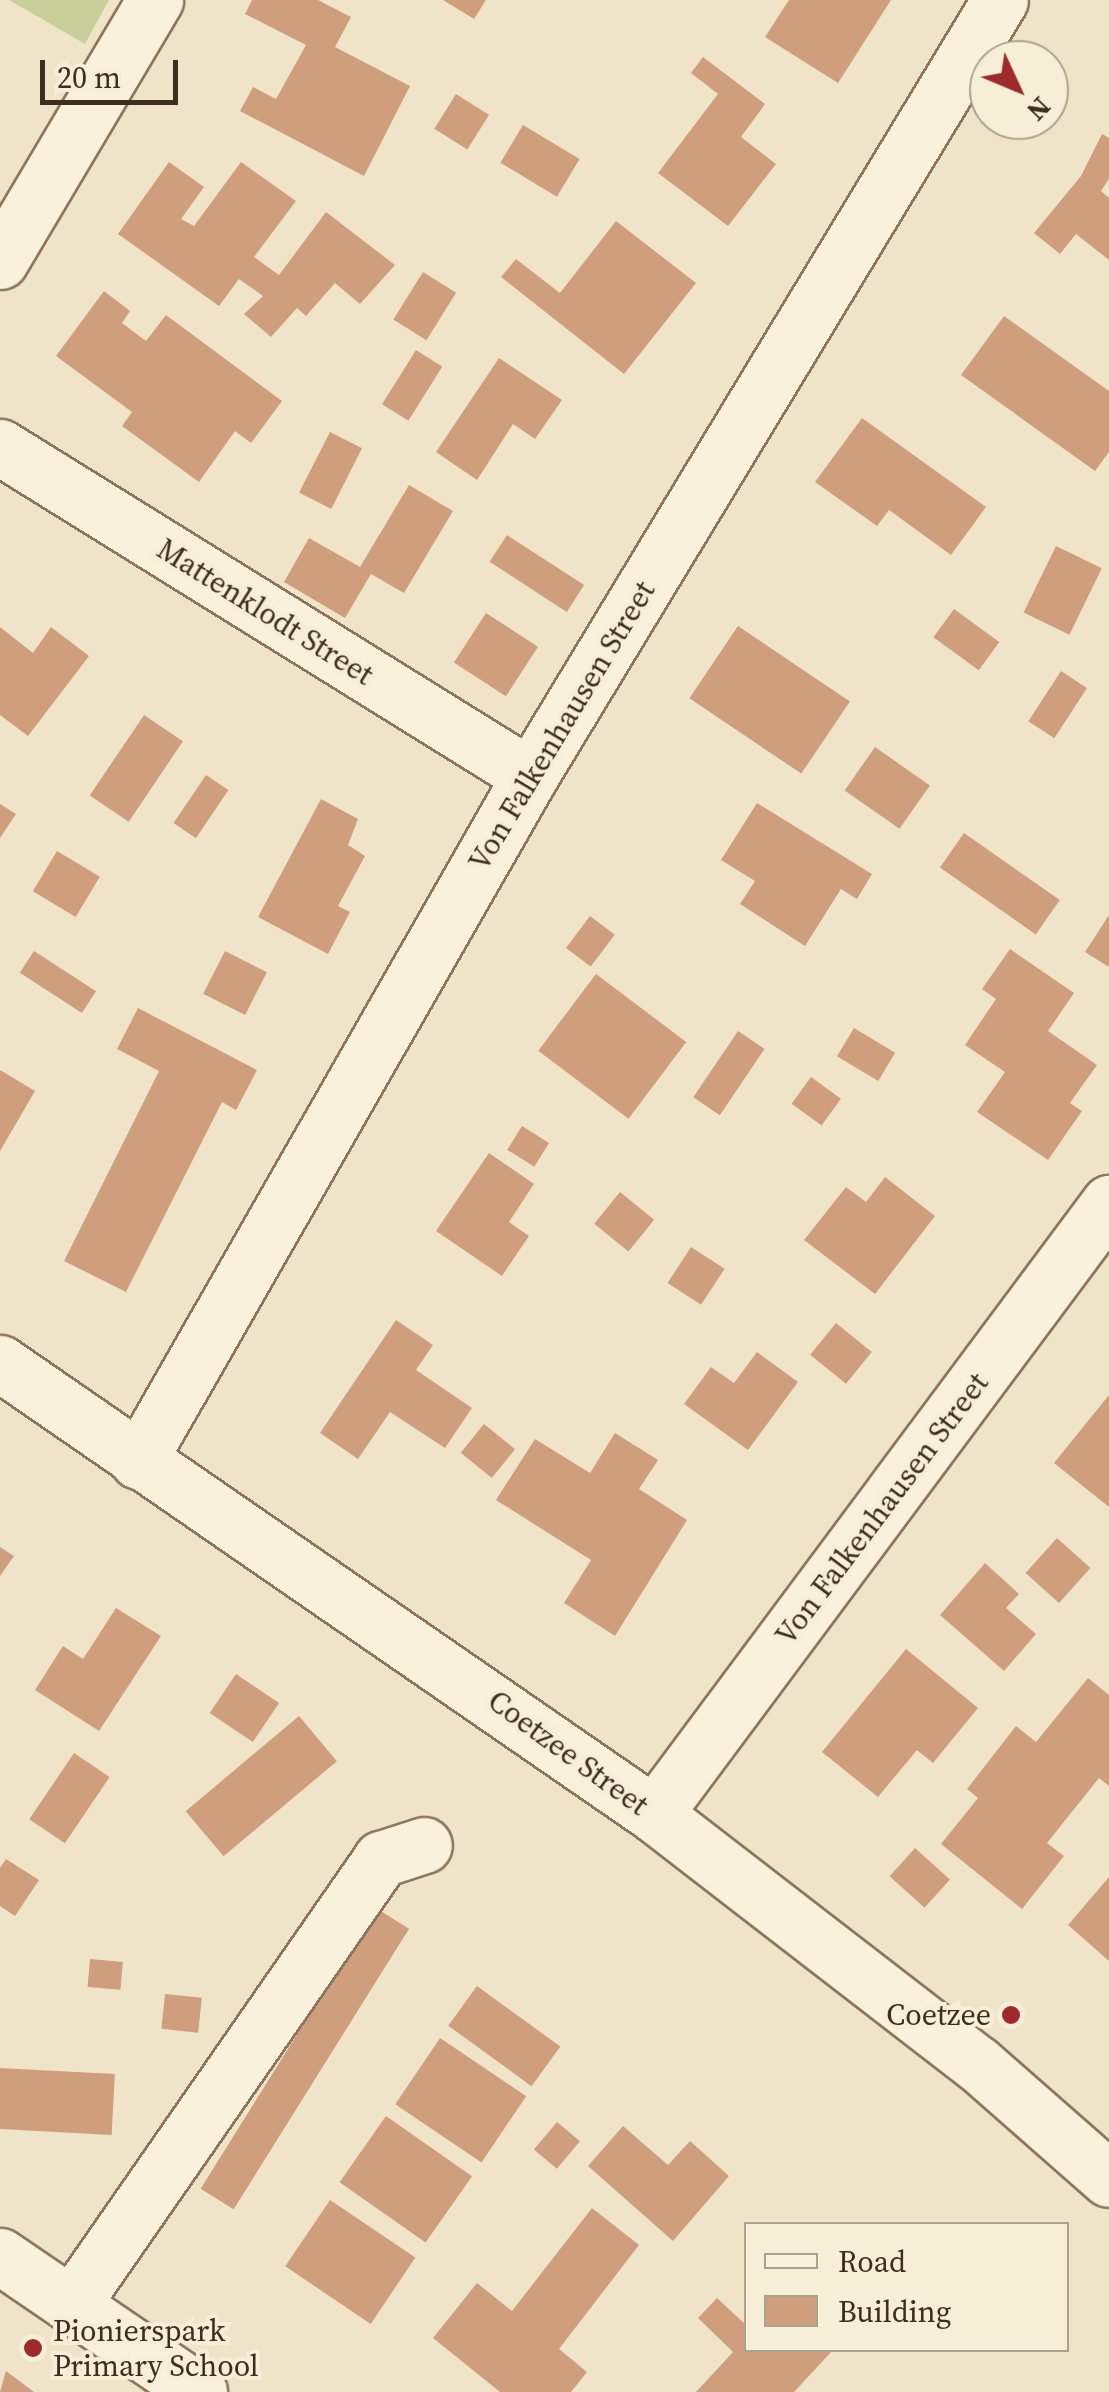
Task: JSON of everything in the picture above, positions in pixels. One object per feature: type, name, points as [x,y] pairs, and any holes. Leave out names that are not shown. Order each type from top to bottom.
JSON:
[{"type":"street","points":[[0,261],[155,0]]},
{"type":"street","name":"Von Falkenhausen Street","points":[[138,1461],[530,776],[1000,0]]},
{"type":"street","name":"Mattenklodt Street","points":[[0,447],[530,776]]},
{"type":"street","name":"Von Falkenhausen Street","points":[[654,1814],[1109,1203]]},
{"type":"street","name":"Coetzee Street","points":[[0,1363],[654,1814],[978,2064],[1109,2179]]},
{"type":"street","points":[[72,2304],[381,1858],[424,1845]]},
{"type":"street","points":[[0,2256],[199,2392]]},
{"type":"green space","points":[[9,0],[109,0],[85,44]]},
{"type":"building","points":[[252,0],[318,0],[351,17],[335,47],[410,86],[364,176],[240,111],[253,87],[276,99],[306,45],[245,14]]},
{"type":"building","points":[[443,0],[486,0],[474,19]]},
{"type":"building","points":[[789,0],[891,0],[838,83],[765,37]]},
{"type":"building","points":[[703,57],[765,104],[741,137],[776,164],[728,226],[658,173],[718,94],[691,73]]},
{"type":"building","points":[[456,94],[489,115],[467,149],[434,129]]},
{"type":"building","points":[[523,125],[580,159],[557,197],[500,163]]},
{"type":"building","points":[[1102,134],[1109,138],[1109,179],[1101,191],[1109,198],[1109,260],[1076,234],[1060,254],[1034,233],[1081,176]]},
{"type":"building","points":[[169,162],[204,187],[181,219],[194,226],[241,162],[296,201],[254,257],[279,275],[326,212],[395,265],[360,304],[335,283],[306,316],[297,308],[271,337],[244,314],[263,296],[239,279],[219,306],[118,234]]},
{"type":"building","points":[[616,221],[696,283],[624,374],[501,277],[516,259],[560,293]]},
{"type":"building","points":[[423,272],[456,293],[426,340],[393,319]]},
{"type":"building","points":[[104,291],[130,311],[122,323],[146,341],[166,315],[282,401],[251,443],[235,431],[199,482],[122,426],[132,412],[56,356]]},
{"type":"building","points":[[1004,316],[1109,391],[1109,452],[1095,471],[961,375]]},
{"type":"building","points":[[416,350],[442,366],[408,421],[382,404]]},
{"type":"building","points":[[499,358],[562,400],[535,439],[513,424],[477,480],[436,452]]},
{"type":"building","points":[[862,418],[986,507],[951,555],[889,510],[877,526],[815,482]]},
{"type":"building","points":[[330,432],[362,448],[331,509],[299,493]]},
{"type":"building","points":[[409,485],[453,511],[404,593],[371,574],[345,618],[284,582],[309,538],[360,567]]},
{"type":"building","points":[[507,535],[584,585],[567,612],[490,562]]},
{"type":"building","points":[[1056,546],[1102,568],[1069,635],[1024,613]]},
{"type":"building","points":[[954,609],[999,642],[979,670],[933,637]]},
{"type":"building","points":[[486,613],[538,647],[506,696],[454,662]]},
{"type":"building","points":[[738,626],[850,701],[801,774],[689,698]]},
{"type":"building","points":[[0,627],[33,653],[51,627],[89,656],[28,736],[0,715]]},
{"type":"building","points":[[1061,671],[1087,688],[1054,738],[1028,721]]},
{"type":"building","points":[[144,715],[183,741],[129,822],[90,795]]},
{"type":"building","points":[[875,747],[930,785],[899,829],[845,790]]},
{"type":"building","points":[[206,775],[228,790],[196,838],[174,823]]},
{"type":"building","points":[[321,799],[358,819],[348,845],[365,856],[338,906],[350,912],[328,954],[258,917]]},
{"type":"building","points":[[757,803],[872,874],[857,899],[841,889],[805,946],[740,904],[755,881],[721,860]]},
{"type":"building","points":[[0,804],[16,814],[0,838]]},
{"type":"building","points":[[964,833],[1060,900],[1036,935],[940,867]]},
{"type":"building","points":[[57,851],[100,877],[76,917],[33,891]]},
{"type":"building","points":[[1109,915],[1109,967],[1085,952]]},
{"type":"building","points":[[590,916],[615,935],[591,967],[566,948]]},
{"type":"building","points":[[1010,949],[1074,993],[1048,1031],[1097,1065],[1070,1103],[1082,1111],[1048,1160],[977,1112],[1005,1072],[965,1045],[996,999],[982,989]]},
{"type":"building","points":[[34,951],[96,991],[82,1013],[20,973]]},
{"type":"building","points":[[225,951],[267,972],[245,1015],[203,994]]},
{"type":"building","points":[[596,974],[686,1042],[628,1119],[538,1051]]},
{"type":"building","points":[[138,1008],[257,1070],[236,1110],[222,1102],[126,1292],[64,1261],[159,1071],[117,1049]]},
{"type":"building","points":[[854,1028],[895,1053],[878,1081],[837,1056]]},
{"type":"building","points":[[738,1031],[765,1049],[720,1115],[693,1097]]},
{"type":"building","points":[[0,1070],[35,1091],[0,1151]]},
{"type":"building","points":[[811,1077],[841,1099],[822,1125],[792,1104]]},
{"type":"building","points":[[522,1126],[549,1143],[534,1167],[507,1150]]},
{"type":"building","points":[[489,1153],[534,1184],[509,1222],[529,1236],[502,1276],[436,1231]]},
{"type":"building","points":[[885,1177],[935,1216],[875,1294],[804,1240],[846,1187],[866,1202]]},
{"type":"building","points":[[620,1192],[654,1220],[628,1252],[594,1224]]},
{"type":"building","points":[[691,1247],[725,1269],[701,1305],[668,1283]]},
{"type":"building","points":[[396,1320],[433,1345],[416,1370],[472,1408],[445,1448],[390,1412],[358,1459],[320,1433]]},
{"type":"building","points":[[836,1323],[872,1352],[846,1384],[810,1355]]},
{"type":"building","points":[[757,1352],[798,1382],[748,1450],[684,1404],[711,1367],[734,1383]]},
{"type":"building","points":[[1109,1395],[1109,1507],[1054,1463]]},
{"type":"building","points":[[484,1424],[515,1449],[492,1478],[461,1453]]},
{"type":"building","points":[[615,1433],[658,1460],[639,1489],[687,1520],[615,1636],[564,1603],[591,1560],[496,1500],[535,1439],[590,1473]]},
{"type":"building","points":[[1057,1538],[1090,1568],[1059,1603],[1026,1573]]},
{"type":"building","points":[[0,1547],[14,1556],[0,1576]]},
{"type":"building","points":[[985,1563],[1019,1594],[1006,1608],[1036,1634],[1004,1671],[940,1615]]},
{"type":"building","points":[[116,1608],[161,1636],[99,1731],[35,1690],[63,1646],[83,1659]]},
{"type":"building","points":[[906,1649],[978,1708],[933,1763],[917,1750],[878,1797],[822,1752]]},
{"type":"building","points":[[236,1674],[279,1703],[253,1742],[210,1713]]},
{"type":"building","points":[[1088,1678],[1109,1695],[1109,1786],[1099,1778],[1047,1843],[1064,1856],[1022,1909],[941,1844],[978,1798],[967,1789],[1016,1726],[1036,1742]]},
{"type":"building","points":[[299,1716],[337,1761],[224,1856],[186,1811]]},
{"type":"building","points":[[74,1753],[110,1777],[65,1843],[29,1819]]},
{"type":"building","points":[[915,1848],[950,1879],[925,1908],[890,1876]]},
{"type":"building","points":[[6,1859],[39,1880],[15,1916],[0,1906],[0,1868]]},
{"type":"building","points":[[1109,1877],[1109,1961],[1068,1925]]},
{"type":"building","points":[[376,1908],[409,1929],[234,2209],[201,2189]]},
{"type":"building","points":[[90,1959],[123,1962],[120,1990],[88,1987]]},
{"type":"building","points":[[477,1986],[560,2047],[532,2086],[448,2026]]},
{"type":"building","points":[[165,1994],[202,1998],[198,2033],[161,2029]]},
{"type":"building","points":[[440,2038],[526,2096],[481,2162],[395,2104]]},
{"type":"building","points":[[0,2068],[115,2074],[112,2135],[0,2129]]},
{"type":"building","points":[[386,2116],[472,2176],[426,2243],[340,2182]]},
{"type":"building","points":[[557,2122],[580,2141],[557,2169],[534,2150]]},
{"type":"building","points":[[623,2126],[668,2165],[690,2141],[729,2176],[673,2241],[588,2166]]},
{"type":"building","points":[[330,2200],[415,2258],[371,2324],[285,2266]]},
{"type":"building","points":[[592,2208],[639,2245],[559,2349],[587,2372],[571,2392],[500,2392],[433,2338],[477,2283],[512,2311]]},
{"type":"building","points":[[717,2298],[744,2323],[744,2352],[831,2352],[794,2392],[696,2392],[733,2352],[698,2318]]},
{"type":"building","points":[[6,2371],[34,2392],[0,2392]]},
{"type":"place","name":"Coetzee","points":[[1011,2015]]},
{"type":"place","name":"Pionierspark Primary School","points":[[33,2348]]}]
